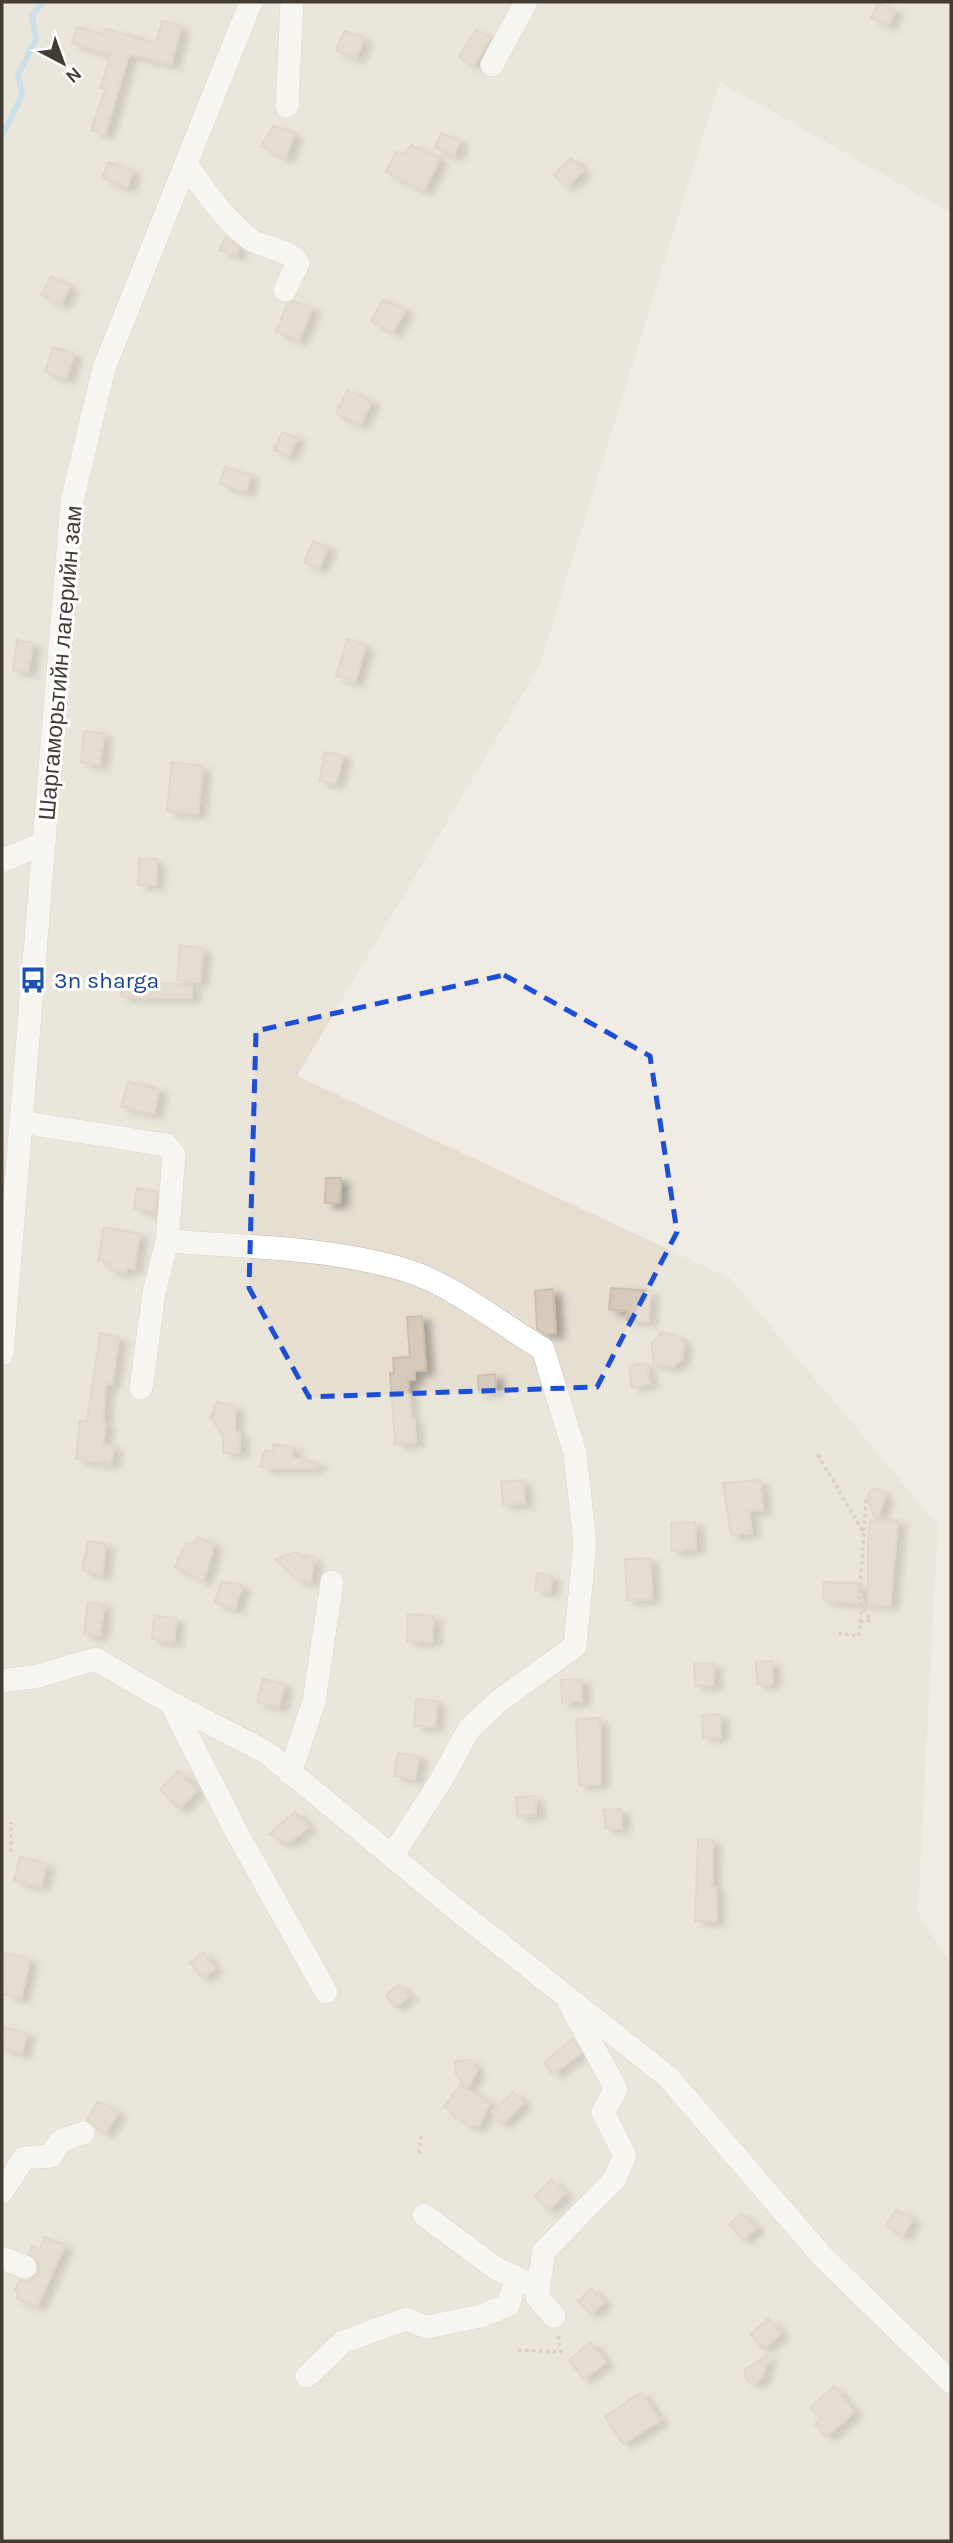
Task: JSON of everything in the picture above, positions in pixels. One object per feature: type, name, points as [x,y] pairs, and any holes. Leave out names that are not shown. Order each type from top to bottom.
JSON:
[{"type":"street","name":"Шаргаморьтийн лагерийн зам","points":[[2,1354],[72,501],[104,368],[251,2]]},
{"type":"street","points":[[287,106],[292,2]]},
{"type":"street","points":[[492,65],[526,2]]},
{"type":"street","points":[[186,164],[226,218],[253,241],[293,257],[298,263],[285,290]]},
{"type":"street","points":[[2,861],[44,843]]},
{"type":"street","points":[[21,1122],[166,1145],[174,1155],[167,1241],[154,1293],[141,1388]]},
{"type":"street","points":[[167,1241],[330,1254],[406,1270],[446,1288],[543,1349],[575,1453],[584,1530],[575,1646],[499,1701],[469,1729],[440,1782],[392,1856]]},
{"type":"street","points":[[290,1773],[314,1701],[332,1582]]},
{"type":"street","points":[[2,1681],[38,1676],[95,1659],[171,1703],[265,1752],[668,2077],[822,2256],[951,2382]]},
{"type":"street","points":[[171,1703],[237,1833],[326,1992]]},
{"type":"street","points":[[307,2376],[343,2342],[406,2319],[427,2328],[481,2316],[508,2305],[527,2283],[544,2251],[614,2180],[625,2156],[603,2112],[615,2089],[565,1995]]},
{"type":"street","points":[[2,2192],[24,2158],[51,2156],[60,2141],[83,2133]]},
{"type":"street","points":[[424,2215],[498,2269],[527,2283],[554,2316]]},
{"type":"street","points":[[2,2258],[25,2267]]},
{"type":"path","points":[[818,1455],[864,1533]]},
{"type":"path","points":[[860,1622],[872,1620],[859,1602],[866,1499]]},
{"type":"path","points":[[834,1633],[859,1636],[862,1606]]},
{"type":"path","points":[[11,1822],[11,1852]]},
{"type":"path","points":[[419,2153],[421,2134]]},
{"type":"path","points":[[518,2350],[561,2352],[554,2316]]},
{"type":"highlighted area","points":[[504,975],[650,1056],[677,1232],[597,1387],[309,1397],[249,1288],[256,1031]]},
{"type":"shaded area","points":[[2,2],[951,2],[951,213],[720,82],[540,665],[297,1076],[730,1278],[938,1525],[918,1913],[951,1963],[951,2541],[2,2541]]},
{"type":"building","points":[[878,3],[895,11],[888,26],[871,18]]},
{"type":"building","points":[[162,21],[181,26],[171,65],[129,54],[105,135],[91,130],[105,89],[100,88],[111,55],[72,43],[77,27],[104,35],[106,29],[156,43]]},
{"type":"building","points":[[476,29],[490,38],[473,66],[459,57]]},
{"type":"building","points":[[344,31],[364,38],[356,59],[336,51]]},
{"type":"building","points":[[273,126],[295,133],[285,158],[261,146]]},
{"type":"building","points":[[441,133],[460,141],[454,156],[435,147]]},
{"type":"building","points":[[411,145],[440,159],[424,191],[386,172],[396,152],[406,154]]},
{"type":"building","points":[[571,158],[583,171],[566,187],[554,175]]},
{"type":"building","points":[[109,162],[133,171],[127,188],[102,178]]},
{"type":"building","points":[[226,237],[239,248],[236,256],[219,250]]},
{"type":"building","points":[[51,276],[70,286],[61,305],[41,295]]},
{"type":"building","points":[[383,299],[405,310],[393,333],[371,321]]},
{"type":"building","points":[[293,301],[312,308],[299,341],[276,332],[287,304]]},
{"type":"building","points":[[53,347],[74,354],[66,379],[45,372]]},
{"type":"building","points":[[347,390],[371,401],[361,425],[336,414]]},
{"type":"building","points":[[282,432],[297,438],[289,457],[274,450]]},
{"type":"building","points":[[225,467],[251,475],[246,492],[220,484]]},
{"type":"building","points":[[313,541],[328,547],[319,569],[304,563]]},
{"type":"building","points":[[347,639],[366,645],[355,682],[336,676]]},
{"type":"building","points":[[17,640],[33,643],[28,672],[13,670]]},
{"type":"building","points":[[84,731],[104,733],[100,765],[81,762]]},
{"type":"building","points":[[325,752],[343,755],[336,784],[319,781]]},
{"type":"building","points":[[172,762],[203,766],[198,814],[167,811]]},
{"type":"building","points":[[139,859],[157,859],[156,885],[138,885]]},
{"type":"building","points":[[180,945],[203,948],[200,982],[177,980]]},
{"type":"building","points":[[123,981],[192,985],[192,998],[121,997]]},
{"type":"building","points":[[128,1081],[159,1089],[154,1114],[121,1107]]},
{"type":"building","points":[[326,1178],[341,1178],[340,1203],[325,1203]]},
{"type":"building","points":[[137,1188],[157,1192],[155,1213],[134,1208]]},
{"type":"building","points":[[104,1227],[140,1234],[134,1269],[127,1267],[126,1273],[109,1270],[111,1263],[98,1260]]},
{"type":"building","points":[[611,1288],[651,1291],[648,1322],[627,1320],[628,1311],[609,1309]]},
{"type":"building","points":[[553,1289],[556,1333],[545,1334],[537,1329],[535,1291]]},
{"type":"building","points":[[422,1316],[426,1371],[415,1371],[415,1380],[408,1380],[416,1442],[395,1444],[390,1373],[394,1373],[393,1358],[410,1357],[407,1317]]},
{"type":"building","points":[[661,1332],[677,1336],[684,1344],[682,1359],[673,1367],[653,1364],[652,1344]]},
{"type":"building","points":[[100,1333],[119,1337],[112,1384],[106,1383],[103,1423],[106,1424],[103,1445],[114,1446],[111,1464],[76,1459],[80,1420],[87,1421]]},
{"type":"building","points":[[646,1363],[650,1383],[632,1388],[629,1366]]},
{"type":"building","points":[[495,1374],[496,1392],[479,1394],[478,1376]]},
{"type":"building","points":[[217,1401],[236,1407],[234,1432],[240,1432],[240,1452],[223,1453],[223,1436],[211,1417]]},
{"type":"building","points":[[273,1444],[294,1447],[292,1457],[318,1463],[317,1468],[269,1469],[260,1466],[265,1450],[274,1452]]},
{"type":"building","points":[[523,1480],[525,1503],[503,1505],[501,1482]]},
{"type":"building","points":[[760,1480],[763,1510],[749,1511],[752,1533],[731,1535],[723,1483]]},
{"type":"building","points":[[880,1489],[885,1497],[877,1520],[898,1520],[890,1606],[868,1604],[870,1520],[876,1520],[867,1499],[870,1491]]},
{"type":"building","points":[[695,1522],[696,1549],[672,1551],[671,1523]]},
{"type":"building","points":[[197,1536],[214,1545],[204,1581],[175,1567],[186,1543],[195,1544]]},
{"type":"building","points":[[88,1541],[106,1544],[102,1575],[82,1570]]},
{"type":"building","points":[[296,1552],[305,1559],[314,1556],[311,1583],[297,1579],[275,1559]]},
{"type":"building","points":[[650,1558],[652,1599],[627,1600],[625,1559]]},
{"type":"building","points":[[537,1573],[552,1576],[550,1592],[535,1590]]},
{"type":"building","points":[[222,1581],[242,1585],[235,1609],[215,1602]]},
{"type":"building","points":[[824,1582],[857,1583],[864,1604],[823,1600]]},
{"type":"building","points":[[88,1602],[104,1604],[100,1636],[84,1634]]},
{"type":"building","points":[[408,1614],[434,1616],[432,1642],[407,1641]]},
{"type":"building","points":[[154,1616],[176,1618],[174,1642],[152,1639]]},
{"type":"building","points":[[772,1661],[773,1684],[757,1685],[756,1662]]},
{"type":"building","points":[[713,1663],[714,1685],[695,1686],[694,1664]]},
{"type":"building","points":[[263,1679],[284,1684],[279,1707],[257,1702]]},
{"type":"building","points":[[582,1679],[582,1701],[562,1703],[561,1680]]},
{"type":"building","points":[[416,1699],[437,1701],[435,1727],[414,1726]]},
{"type":"building","points":[[720,1714],[721,1736],[703,1738],[702,1715]]},
{"type":"building","points":[[600,1718],[601,1784],[579,1785],[576,1719]]},
{"type":"building","points":[[398,1753],[419,1756],[415,1779],[394,1776]]},
{"type":"building","points":[[178,1771],[197,1791],[179,1809],[160,1789]]},
{"type":"building","points":[[535,1796],[536,1815],[517,1816],[516,1797]]},
{"type":"building","points":[[621,1809],[622,1828],[605,1829],[604,1810]]},
{"type":"building","points":[[295,1812],[308,1827],[292,1841],[282,1842],[269,1834]]},
{"type":"building","points":[[698,1839],[713,1840],[712,1887],[716,1887],[717,1921],[695,1921]]},
{"type":"building","points":[[20,1857],[47,1864],[41,1887],[14,1880]]},
{"type":"building","points":[[2,1952],[30,1959],[21,1998],[5,1995],[7,1986],[2,1985]]},
{"type":"building","points":[[203,1952],[215,1968],[202,1978],[190,1963]]},
{"type":"building","points":[[399,1984],[409,1996],[395,2007],[386,1995]]},
{"type":"building","points":[[2,2027],[27,2033],[22,2053],[2,2048]]},
{"type":"building","points":[[573,2039],[581,2053],[553,2074],[544,2062]]},
{"type":"building","points":[[471,2060],[477,2070],[467,2089],[490,2103],[479,2126],[469,2126],[444,2107],[460,2085],[465,2088],[456,2074],[455,2061]]},
{"type":"building","points":[[513,2092],[524,2103],[502,2124],[492,2112]]},
{"type":"building","points":[[98,2101],[118,2113],[105,2134],[87,2120]]},
{"type":"building","points":[[551,2180],[565,2194],[548,2210],[535,2196]]},
{"type":"building","points":[[897,2209],[913,2220],[902,2236],[886,2225]]},
{"type":"building","points":[[742,2213],[756,2228],[743,2240],[729,2224]]},
{"type":"building","points":[[44,2237],[65,2245],[37,2307],[16,2298],[19,2291],[15,2290],[19,2280],[28,2281],[38,2273],[39,2264],[29,2254],[32,2246],[40,2249]]},
{"type":"building","points":[[591,2288],[604,2302],[591,2314],[578,2301]]},
{"type":"building","points":[[769,2318],[781,2333],[763,2349],[750,2334]]},
{"type":"building","points":[[591,2342],[606,2362],[584,2379],[569,2360]]},
{"type":"building","points":[[769,2354],[762,2378],[756,2383],[749,2382],[745,2369]]},
{"type":"building","points":[[834,2386],[854,2412],[826,2437],[815,2424],[821,2419],[810,2408]]},
{"type":"building","points":[[641,2392],[660,2421],[623,2444],[605,2417]]},
{"type":"waterway","points":[[2,136],[22,95],[18,74],[36,40],[32,15],[43,2]]},
{"type":"place","name":"3n sharga","points":[[33,980]]}]
